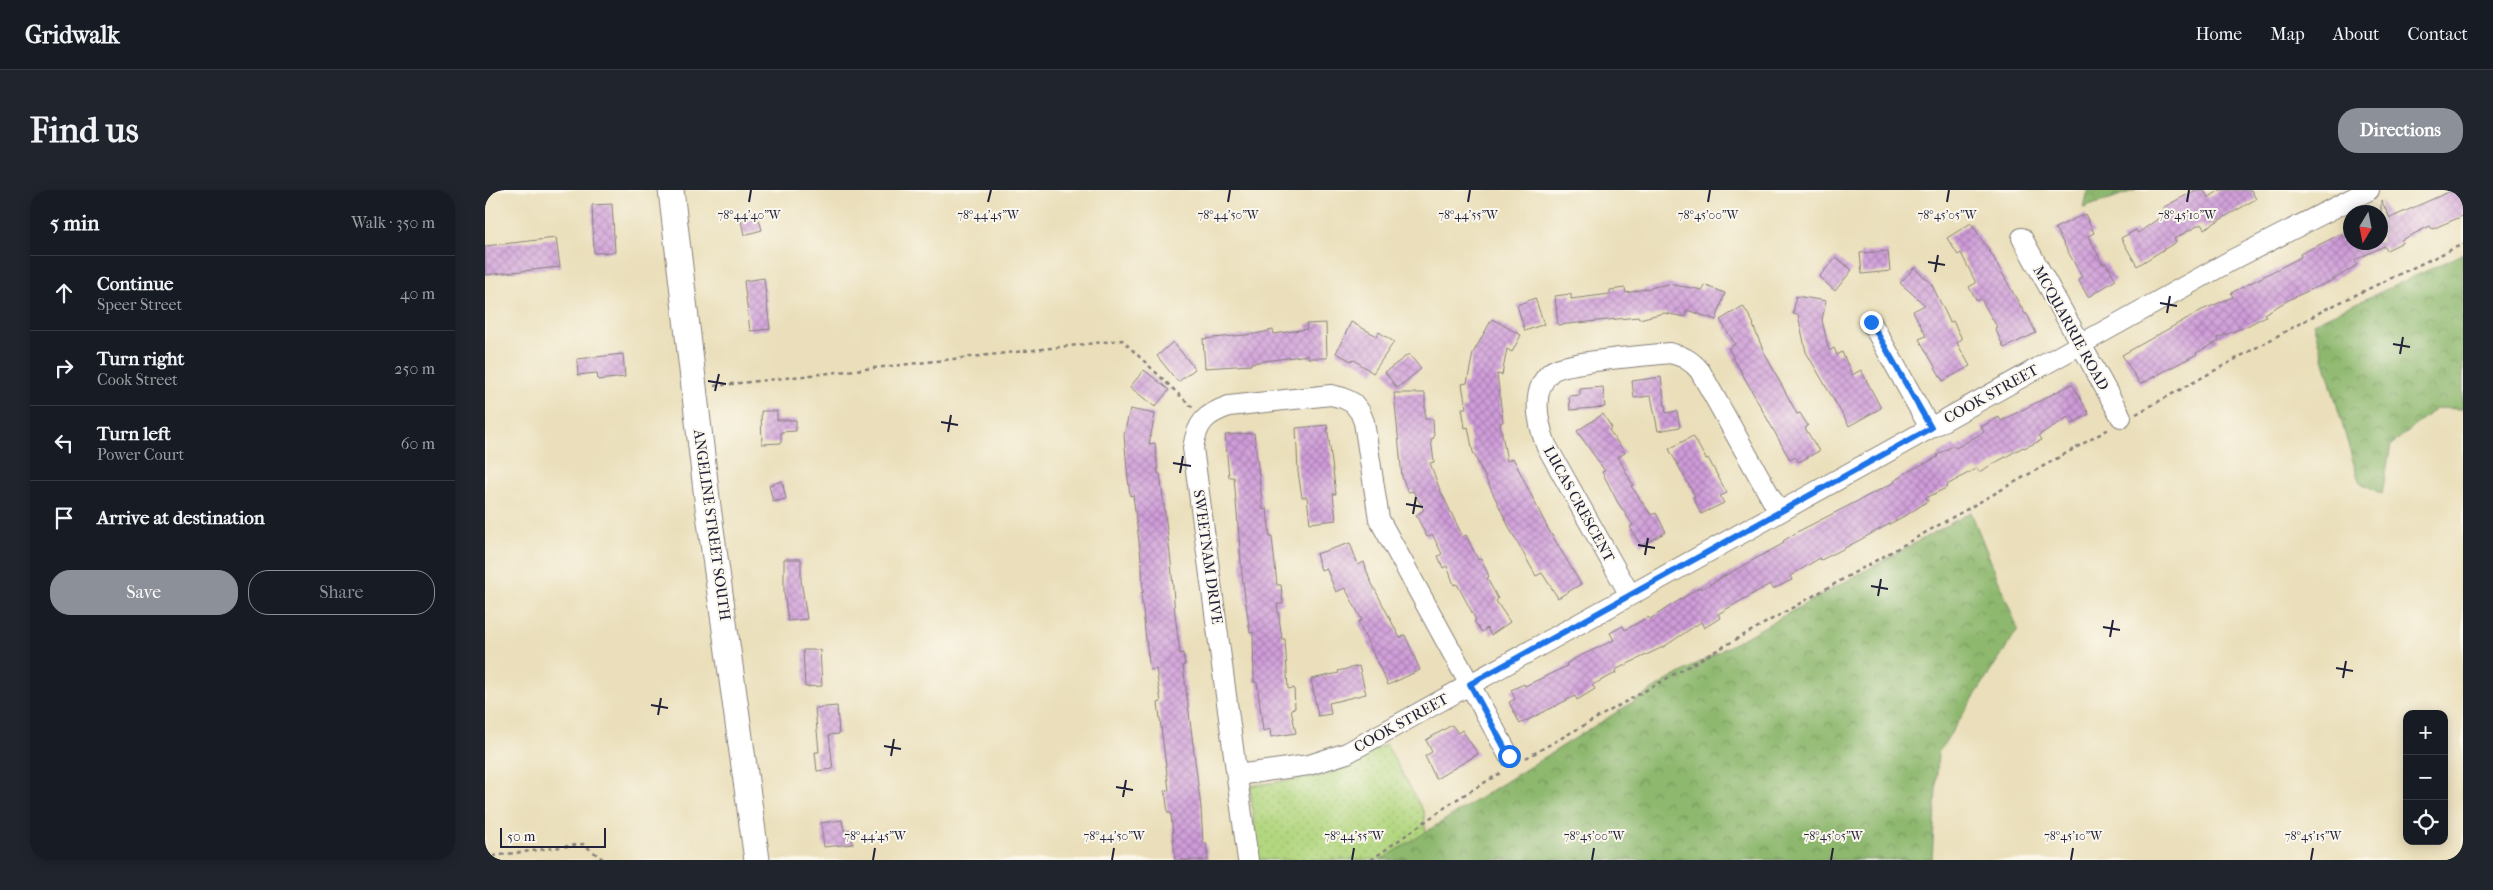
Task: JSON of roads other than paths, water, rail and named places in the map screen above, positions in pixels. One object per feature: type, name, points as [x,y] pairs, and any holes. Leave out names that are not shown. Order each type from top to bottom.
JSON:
[{"type":"main road","name":"ANGELINE STREET SOUTH","points":[[671,190],[708,507],[757,860]]},
{"type":"street","name":"COOK STREET","points":[[1237,775],[1328,761],[1347,753],[2256,247],[2369,190]]},
{"type":"street","name":"MCQUARRIE ROAD","points":[[2021,238],[2081,344],[2121,421]]},
{"type":"street","points":[[1871,322],[1931,428]]},
{"type":"street","name":"LUCAS CRESCENT","points":[[1630,595],[1546,445],[1541,432],[1537,402],[1542,384],[1551,371],[1569,366],[1669,353],[1683,356],[1693,362],[1700,371],[1779,512]]},
{"type":"street","name":"SWEETNAM DRIVE","points":[[1248,860],[1193,448],[1196,432],[1205,419],[1215,410],[1229,406],[1331,395],[1353,403],[1365,422],[1379,519],[1470,684]]},
{"type":"street","points":[[1470,684],[1513,761]]}]
